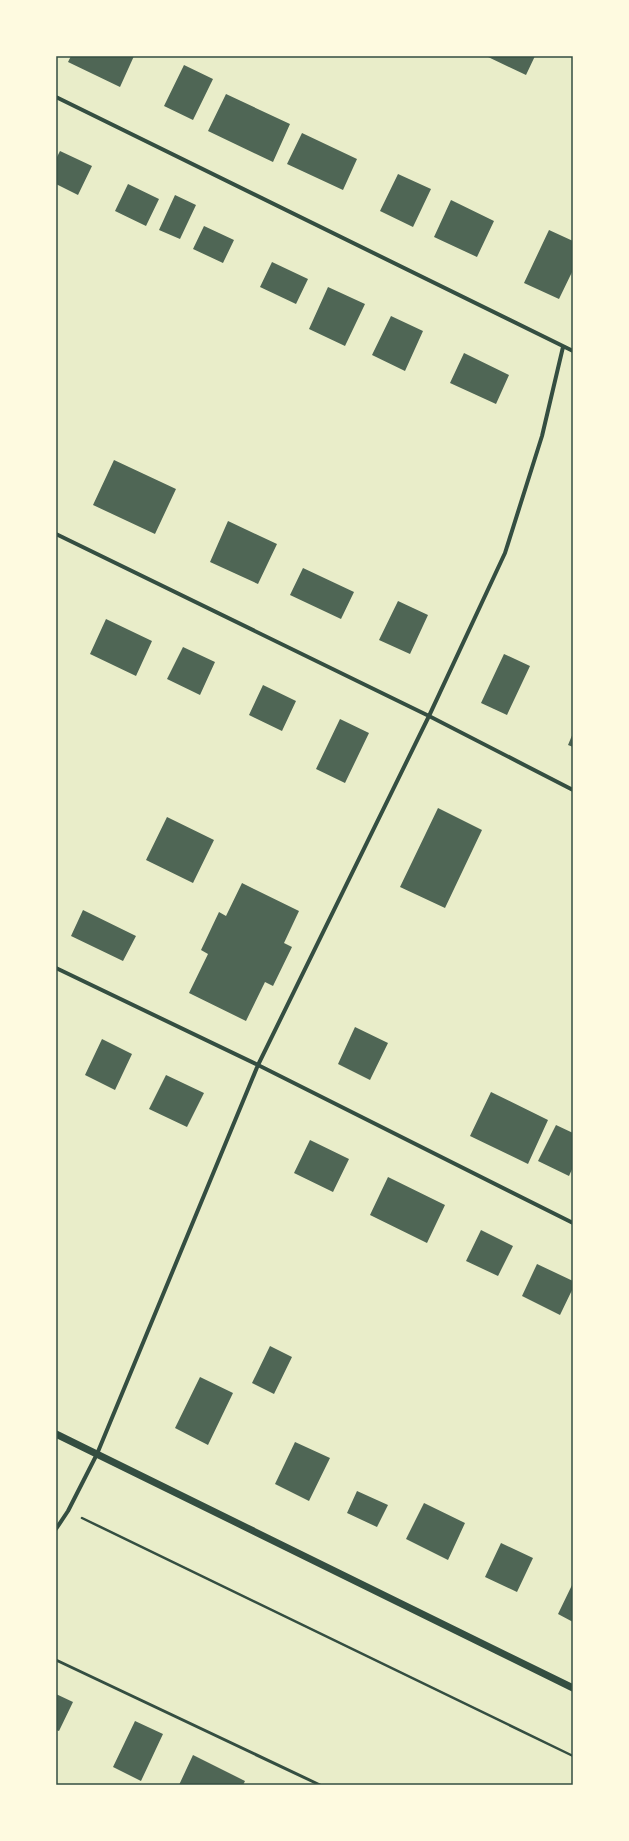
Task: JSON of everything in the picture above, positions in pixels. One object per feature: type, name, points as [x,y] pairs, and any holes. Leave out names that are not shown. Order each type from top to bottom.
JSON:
[{"type":"street","points":[[56,97],[573,351]]},
{"type":"street","points":[[56,1529],[68,1511],[97,1454],[258,1066],[429,716],[505,553],[542,436],[563,347]]},
{"type":"street","points":[[56,534],[429,716],[573,790]]},
{"type":"street","points":[[56,968],[258,1066],[573,1223]]},
{"type":"street","points":[[56,1434],[573,1688]]},
{"type":"lane","points":[[56,1660],[320,1785]]},
{"type":"path","points":[[68,1511],[573,1756]]},
{"type":"building","points":[[71,56],[134,56],[120,87],[68,62]]},
{"type":"building","points":[[486,56],[535,56],[526,75]]},
{"type":"building","points":[[184,65],[213,79],[193,120],[164,106]]},
{"type":"building","points":[[226,94],[290,124],[273,162],[208,131]]},
{"type":"building","points":[[302,133],[357,159],[343,190],[287,164]]},
{"type":"building","points":[[60,151],[92,166],[78,195],[56,184],[56,159]]},
{"type":"building","points":[[398,174],[431,189],[413,227],[380,211]]},
{"type":"building","points":[[128,184],[159,199],[146,226],[115,211]]},
{"type":"building","points":[[175,195],[196,205],[180,239],[159,230]]},
{"type":"building","points":[[451,200],[494,221],[477,257],[434,237]]},
{"type":"building","points":[[204,226],[234,240],[223,263],[193,249]]},
{"type":"building","points":[[549,230],[573,241],[573,270],[559,299],[524,283]]},
{"type":"building","points":[[272,262],[308,279],[296,304],[260,287]]},
{"type":"building","points":[[328,287],[365,304],[345,346],[309,329]]},
{"type":"building","points":[[391,316],[423,331],[405,371],[372,355]]},
{"type":"building","points":[[464,353],[509,375],[496,404],[450,383]]},
{"type":"building","points":[[114,460],[176,489],[155,534],[93,505]]},
{"type":"building","points":[[228,521],[277,544],[258,584],[210,562]]},
{"type":"building","points":[[303,568],[354,592],[341,619],[290,595]]},
{"type":"building","points":[[398,601],[428,615],[410,654],[379,640]]},
{"type":"building","points":[[106,619],[152,641],[136,676],[90,654]]},
{"type":"building","points":[[183,647],[215,662],[200,695],[167,679]]},
{"type":"building","points":[[504,654],[530,666],[507,715],[481,703]]},
{"type":"building","points":[[263,685],[296,701],[282,731],[249,715]]},
{"type":"building","points":[[340,719],[369,733],[345,783],[316,769]]},
{"type":"building","points":[[573,733],[573,747],[568,745]]},
{"type":"building","points":[[438,808],[482,830],[445,908],[400,887]]},
{"type":"building","points":[[167,817],[214,840],[193,883],[146,860]]},
{"type":"building","points":[[242,883],[299,911],[284,943],[292,947],[273,986],[265,982],[246,1021],[189,993],[208,954],[201,950],[219,912],[226,916]]},
{"type":"building","points":[[83,910],[136,936],[123,961],[71,936]]},
{"type":"building","points":[[355,1027],[388,1043],[370,1080],[338,1064]]},
{"type":"building","points":[[102,1039],[132,1054],[115,1090],[85,1075]]},
{"type":"building","points":[[166,1075],[204,1093],[187,1127],[149,1109]]},
{"type":"building","points":[[491,1092],[548,1120],[528,1164],[470,1136]]},
{"type":"building","points":[[556,1125],[573,1133],[573,1167],[569,1176],[538,1161]]},
{"type":"building","points":[[310,1140],[349,1159],[333,1192],[294,1173]]},
{"type":"building","points":[[388,1177],[445,1205],[427,1243],[370,1215]]},
{"type":"building","points":[[481,1230],[513,1246],[498,1276],[466,1261]]},
{"type":"building","points":[[537,1264],[573,1281],[573,1288],[560,1315],[522,1296]]},
{"type":"building","points":[[270,1346],[292,1357],[274,1394],[252,1383]]},
{"type":"building","points":[[200,1377],[233,1393],[208,1445],[175,1428]]},
{"type":"building","points":[[295,1442],[330,1458],[309,1501],[275,1484]]},
{"type":"building","points":[[357,1491],[388,1505],[377,1527],[347,1513]]},
{"type":"building","points":[[424,1503],[465,1523],[448,1560],[406,1539]]},
{"type":"building","points":[[501,1543],[533,1558],[517,1592],[485,1577]]},
{"type":"building","points":[[573,1583],[573,1622],[558,1614]]},
{"type":"building","points":[[56,1694],[73,1702],[59,1731],[56,1730]]},
{"type":"building","points":[[135,1721],[163,1734],[141,1781],[113,1767]]},
{"type":"building","points":[[193,1755],[245,1781],[243,1785],[179,1785]]}]
